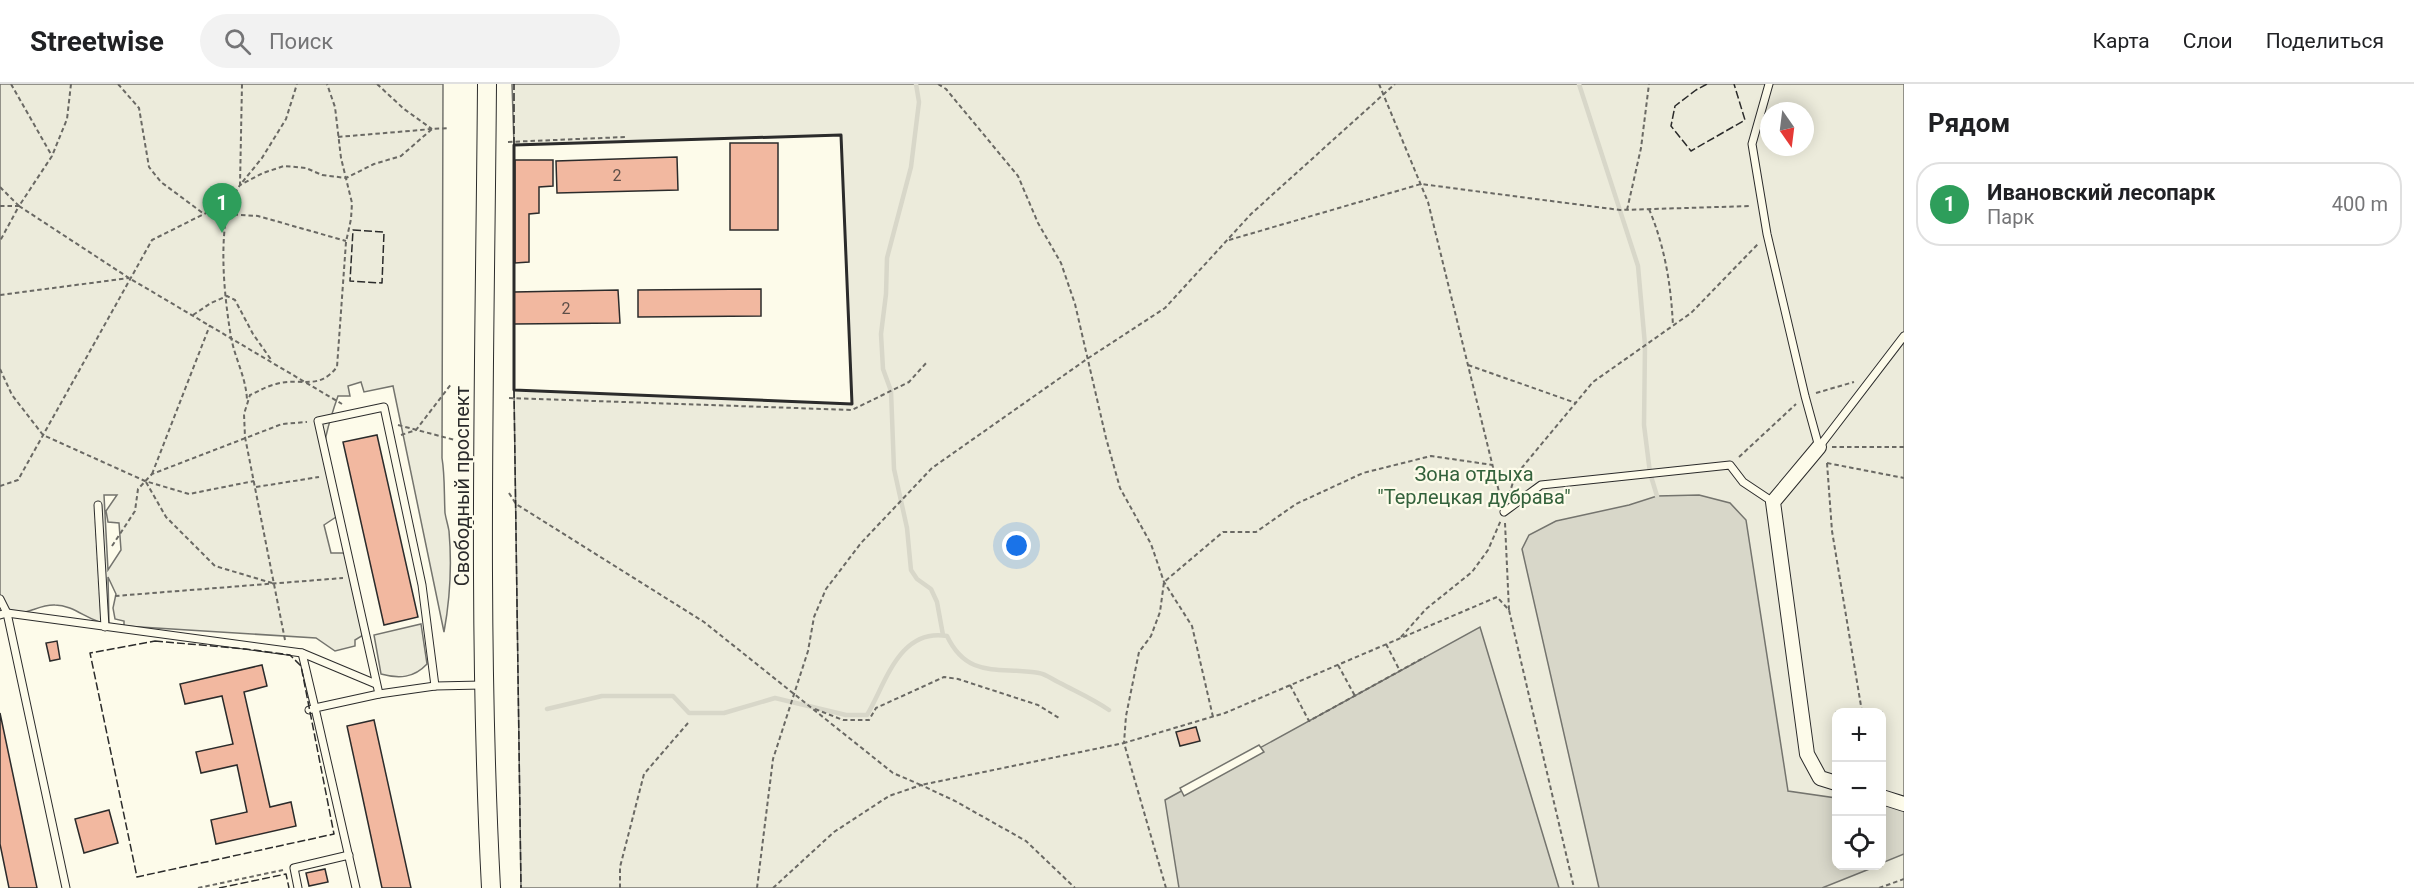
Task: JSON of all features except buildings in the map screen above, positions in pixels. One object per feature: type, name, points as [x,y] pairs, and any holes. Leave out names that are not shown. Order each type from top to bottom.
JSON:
[{"type":"main road","name":"Свободный проспект","points":[[487,84],[485,684],[491,888]]},
{"type":"street","points":[[1819,447],[1773,502],[1807,754],[1820,778],[1832,782]]},
{"type":"street","points":[[1886,799],[1904,804]]},
{"type":"lane","points":[[1769,84],[1752,144],[1767,234],[1819,447]]},
{"type":"lane","points":[[1819,447],[1904,336]]},
{"type":"lane","points":[[379,694],[318,421],[384,407],[422,585],[435,687]]},
{"type":"lane","points":[[1504,512],[1541,485],[1730,465],[1743,482],[1773,502]]},
{"type":"lane","points":[[98,505],[105,627]]},
{"type":"lane","points":[[0,598],[66,888]]},
{"type":"lane","points":[[3,614],[105,627],[154,637],[302,653],[376,684]]},
{"type":"lane","points":[[302,653],[312,709],[357,888]]},
{"type":"lane","points":[[312,709],[379,694],[485,684]]},
{"type":"lane","points":[[298,888],[294,868],[349,855]]},
{"type":"path","points":[[11,84],[52,156]]},
{"type":"path","points":[[0,241],[52,156],[67,119],[71,84]]},
{"type":"path","points":[[118,84],[139,108],[149,167],[161,182],[204,214]]},
{"type":"path","points":[[240,185],[242,84]]},
{"type":"path","points":[[286,651],[245,437],[246,383],[231,338],[222,254],[226,214],[230,201],[262,158],[286,119],[297,84]]},
{"type":"path","points":[[247,400],[250,395],[277,383],[320,382],[329,377],[337,367],[346,242],[352,203],[338,137],[335,107],[327,84]]},
{"type":"path","points":[[377,84],[404,109],[432,129]]},
{"type":"path","points":[[938,84],[946,89],[1018,176],[1038,223],[1061,263],[1075,304],[1120,488],[1151,544],[1164,582],[1192,626],[1213,717]]},
{"type":"path","points":[[1379,84],[1428,202],[1493,465],[1504,512],[1509,610],[1574,888]]},
{"type":"path","points":[[757,888],[773,759],[808,651],[814,617],[826,589],[861,543],[932,468],[1087,358],[1165,308],[1251,214],[1395,84]]},
{"type":"path","points":[[1626,210],[1641,148],[1649,84]]},
{"type":"path","points":[[338,137],[449,128]]},
{"type":"path","points":[[240,185],[263,173],[284,166],[306,168],[321,175],[346,178],[374,164],[400,156],[432,129]]},
{"type":"path","points":[[508,142],[625,137]]},
{"type":"path","points":[[1227,240],[1421,184],[1626,210],[1763,205]]},
{"type":"path","points":[[0,187],[20,206],[129,278],[356,413]]},
{"type":"path","points":[[0,486],[18,480],[152,240],[230,201]]},
{"type":"path","points":[[0,206],[20,206]]},
{"type":"path","points":[[1649,209],[1671,285],[1673,326]]},
{"type":"path","points":[[226,214],[258,216],[346,242]]},
{"type":"path","points":[[1400,638],[1426,609],[1472,572],[1488,550],[1504,512],[1515,476],[1593,382],[1691,313],[1767,234]]},
{"type":"path","points":[[0,295],[129,278]]},
{"type":"path","points":[[193,316],[211,303],[227,296]]},
{"type":"path","points":[[227,296],[235,300],[253,334],[274,364]]},
{"type":"path","points":[[152,474],[210,325]]},
{"type":"path","points":[[509,398],[852,410],[909,382],[927,362]]},
{"type":"path","points":[[1468,365],[1576,403]]},
{"type":"path","points":[[0,369],[12,395],[43,435],[145,481],[189,494],[254,481]]},
{"type":"path","points":[[1730,465],[1805,396],[1872,377]]},
{"type":"path","points":[[390,438],[416,430],[452,383]]},
{"type":"path","points":[[101,562],[135,512],[138,489],[152,474],[282,424],[318,421]]},
{"type":"path","points":[[387,422],[455,440]]},
{"type":"path","points":[[1819,447],[1904,447]]},
{"type":"path","points":[[1166,888],[1124,743],[1134,669],[1139,652],[1151,636],[1160,612],[1164,582],[1223,532],[1256,532],[1296,504],[1363,473],[1431,456],[1493,465]]},
{"type":"path","points":[[1861,708],[1832,531],[1827,463],[1904,478]]},
{"type":"path","points":[[255,487],[330,476]]},
{"type":"path","points":[[145,481],[166,516],[215,566],[274,584]]},
{"type":"path","points":[[509,493],[516,504],[704,622],[893,773],[955,801],[1026,841],[1075,888]]},
{"type":"path","points":[[103,597],[353,577]]},
{"type":"path","points":[[773,888],[834,832],[889,796],[921,785],[1124,743],[1213,717],[1497,597],[1509,610]]},
{"type":"path","points":[[1386,644],[1400,671]]},
{"type":"path","points":[[1290,685],[1309,721],[1425,657]]},
{"type":"path","points":[[1338,665],[1355,696]]},
{"type":"path","points":[[812,708],[843,720],[868,720],[876,708],[944,677],[958,679],[1038,705],[1059,718]]},
{"type":"path","points":[[620,888],[620,867],[644,774],[688,723]]},
{"type":"path","points":[[198,888],[294,868]]},
{"type":"path","points":[[1879,888],[1904,879]]},
{"type":"green space","points":[[0,84],[443,84],[442,458],[450,556],[449,595],[444,632],[393,386],[364,392],[361,382],[348,386],[350,396],[338,396],[328,426],[325,444],[327,464],[339,515],[324,525],[331,553],[348,553],[365,634],[355,640],[355,646],[335,651],[316,638],[124,626],[124,621],[115,619],[113,608],[116,594],[108,577],[109,624],[95,621],[62,606],[48,605],[22,613],[15,613],[0,607]],"holes":[[[104,495],[117,495],[106,511],[108,522],[119,523],[121,550],[108,570]]]},
{"type":"green space","name":"Зона отдыха \"Терлецкая дубрава\"","points":[[512,84],[1904,84],[1904,888],[521,888],[514,390],[852,404],[841,135],[514,145]]},
{"type":"green space","points":[[421,624],[427,664],[411,675],[394,677],[381,674],[374,635]]},
{"type":"shaded area","points":[[1699,495],[1730,503],[1746,520],[1788,791],[1832,797],[1832,870],[1867,870],[1822,888],[1599,888],[1522,549],[1529,535],[1556,521],[1629,505],[1657,496]]},
{"type":"shaded area","points":[[1480,627],[1559,888],[1179,888],[1165,800]]},
{"type":"shaded area","points":[[1886,805],[1904,807],[1904,854],[1886,861]]},
{"type":"pier","points":[[1259,745],[1264,752],[1184,796],[1180,788]]},
{"type":"waterway","points":[[916,84],[919,102],[911,167],[887,258],[886,294],[881,334],[883,369],[891,391],[894,469],[907,528],[911,570],[917,579],[931,589],[937,602],[943,635]]},
{"type":"waterway","points":[[1579,84],[1638,266],[1645,345],[1644,425],[1650,473],[1657,496]]},
{"type":"waterway","points":[[547,709],[602,696],[673,696],[689,713],[724,713],[775,698],[846,715],[867,715],[896,660],[906,649],[917,640],[931,636],[947,636],[955,650],[975,665],[998,670],[1042,674],[1109,710]]},
{"type":"fence","points":[[514,84],[514,145]]},
{"type":"fence","points":[[1707,84],[1675,106],[1671,126],[1691,151],[1745,120],[1734,84]]},
{"type":"fence","points":[[353,230],[384,232],[382,283],[350,281],[353,230]]},
{"type":"fence","points":[[514,390],[521,888]]},
{"type":"fence","points":[[155,641],[290,655],[301,666],[334,834],[137,877],[90,653],[155,641]]},
{"type":"fence","points":[[219,888],[286,874],[289,888]]},
{"type":"wall","points":[[841,135],[852,404],[514,390],[514,145],[841,135]]},
{"type":"place","name":"Ивановский лесопарк","points":[[222,233]]}]
